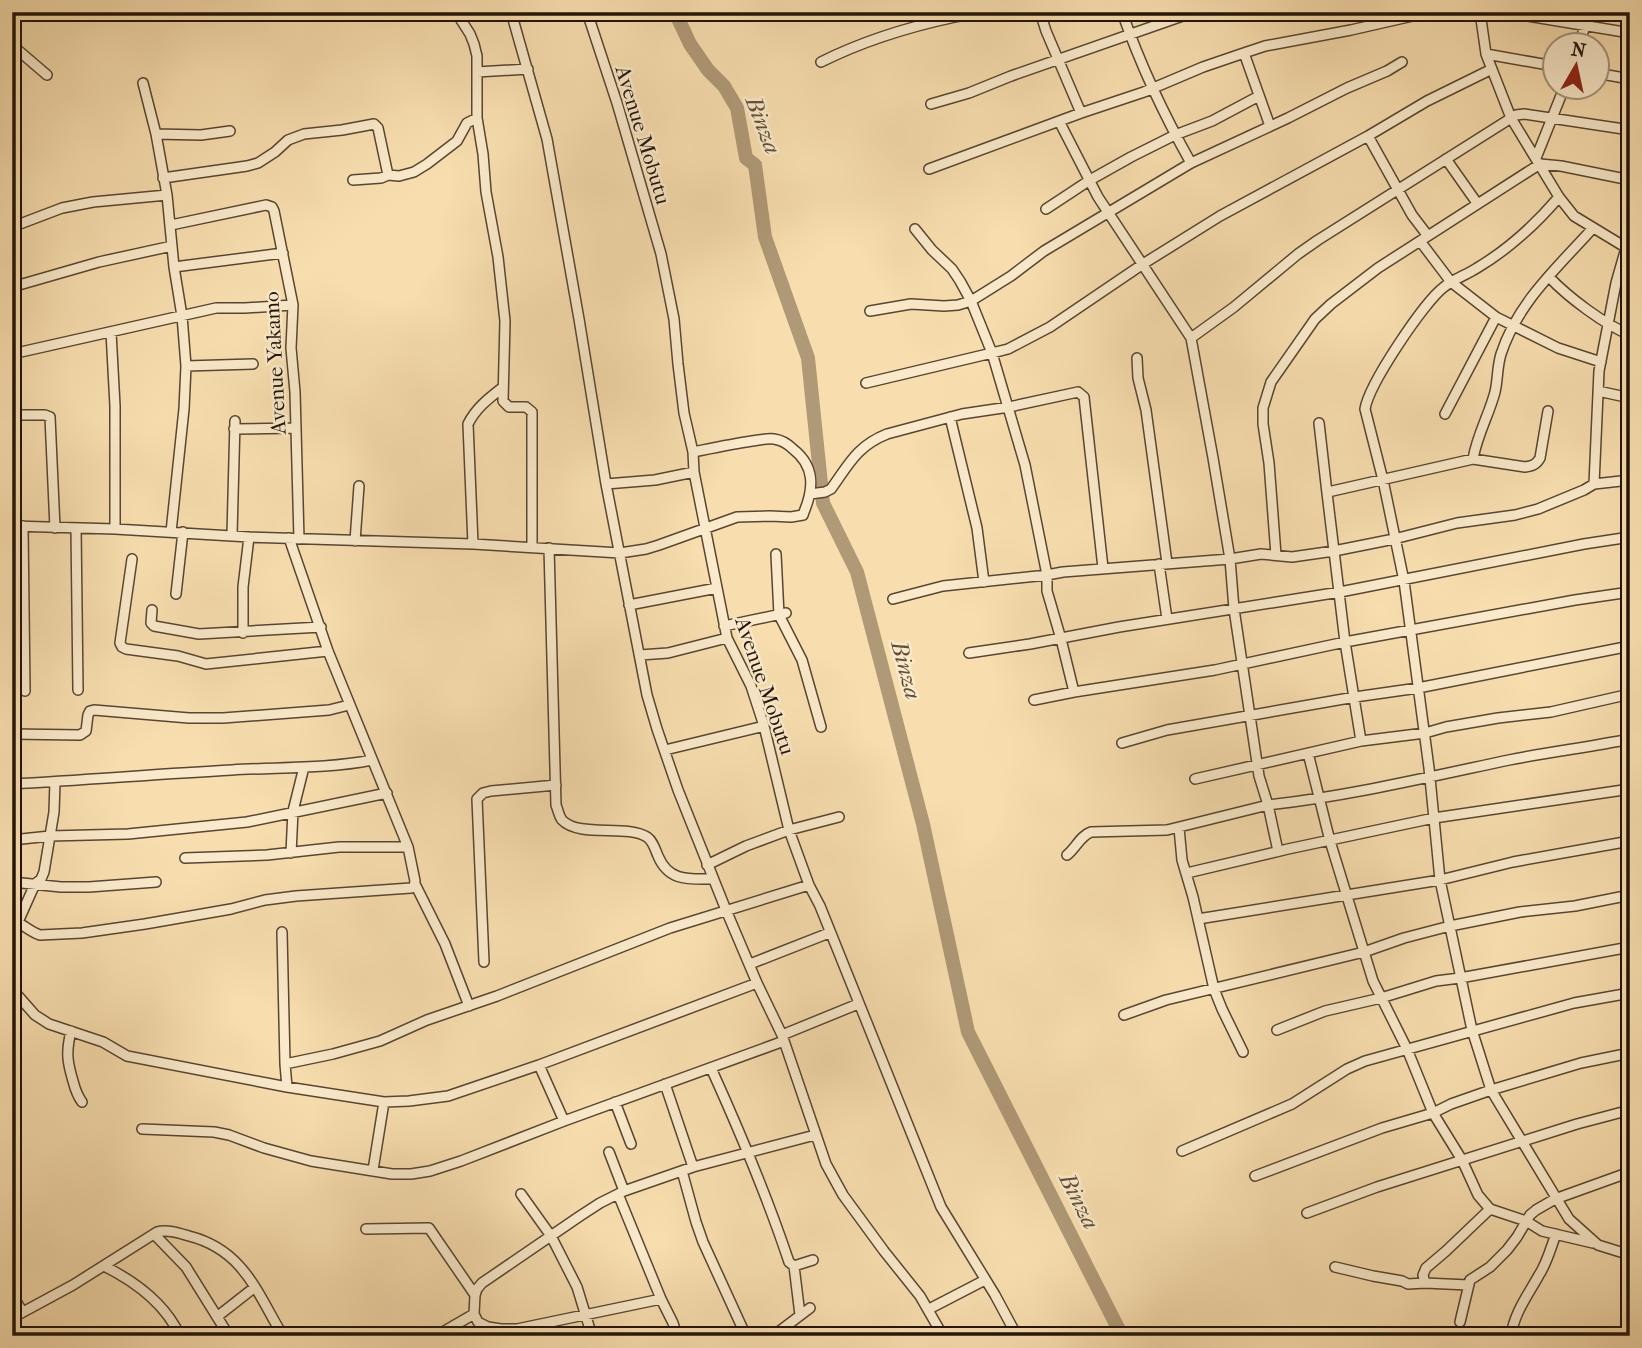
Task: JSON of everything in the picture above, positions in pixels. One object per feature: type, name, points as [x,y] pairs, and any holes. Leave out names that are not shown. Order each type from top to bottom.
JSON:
[{"type":"street","points":[[456,12],[474,44],[477,56],[477,118],[505,310],[503,401],[509,407],[526,407],[532,412],[531,547]]},
{"type":"street","points":[[511,12],[551,159],[606,484],[647,695],[678,790],[726,910],[783,1038],[833,1180],[929,1309],[943,1336]]},
{"type":"street","name":"Avenue Mobutu","points":[[587,12],[661,254],[674,319],[684,414],[724,626],[727,638],[751,686],[764,726],[789,830],[941,1207],[1017,1336]]},
{"type":"street","points":[[821,62],[883,36],[987,12]]},
{"type":"street","points":[[1040,12],[1081,113]]},
{"type":"street","points":[[1122,12],[1153,88],[1191,163]]},
{"type":"street","points":[[931,104],[969,93],[1194,12]]},
{"type":"street","points":[[929,169],[1244,52],[1430,12]]},
{"type":"street","points":[[1480,12],[1486,54],[1511,118],[1559,197],[1574,216],[1628,249],[1616,284],[1601,362],[1594,484]]},
{"type":"street","points":[[1504,12],[1630,33]]},
{"type":"street","points":[[1584,32],[1589,12]]},
{"type":"street","points":[[12,45],[47,75]]},
{"type":"street","points":[[1244,52],[1270,126]]},
{"type":"street","points":[[1486,54],[1540,63]]},
{"type":"street","points":[[870,311],[911,304],[944,306],[971,301],[1044,251],[1191,163],[1402,62]]},
{"type":"street","points":[[477,72],[528,69]]},
{"type":"street","points":[[866,383],[1008,349],[1035,336],[1220,216],[1427,101],[1492,69]]},
{"type":"street","points":[[1610,75],[1630,79]]},
{"type":"street","points":[[143,83],[167,195],[186,366],[171,531]]},
{"type":"street","points":[[1046,209],[1131,157],[1175,135],[1212,121],[1259,96]]},
{"type":"street","points":[[1276,555],[1269,463],[1263,424],[1263,408],[1271,382],[1315,319],[1370,274],[1538,161],[1558,102]]},
{"type":"street","points":[[1191,338],[1234,307],[1298,254],[1511,118],[1521,114],[1630,130]]},
{"type":"street","points":[[354,180],[414,172],[457,141],[467,123],[477,118]]},
{"type":"street","points":[[1059,121],[1107,212],[1191,338],[1230,559],[1234,608],[1262,789],[1278,851]]},
{"type":"street","points":[[163,178],[247,166],[258,163],[288,140],[304,134],[374,124],[378,128],[388,175]]},
{"type":"street","points":[[156,134],[201,135],[230,131]]},
{"type":"street","points":[[1368,136],[1424,239],[1451,282],[1496,317],[1558,348],[1601,362]]},
{"type":"street","points":[[1446,159],[1477,203]]},
{"type":"street","points":[[1538,161],[1630,180]]},
{"type":"street","points":[[12,227],[62,208],[93,202],[167,195]]},
{"type":"street","points":[[1559,197],[1516,241],[1451,282],[1428,302],[1386,365],[1366,402],[1404,580],[1430,778],[1440,880],[1472,1030],[1491,1090],[1522,1143],[1555,1199],[1574,1225],[1598,1245]]},
{"type":"street","name":"Avenue Yakamo","points":[[171,225],[270,206],[274,211],[293,304],[291,348],[296,428],[294,539],[328,652],[408,847],[415,884],[445,944],[469,1006]]},
{"type":"street","points":[[1473,458],[1476,441],[1496,390],[1500,357],[1513,325],[1532,294],[1593,228]]},
{"type":"street","points":[[915,229],[952,269],[971,301],[992,353],[1025,465],[1047,575],[1047,591],[1074,692]]},
{"type":"street","points":[[12,287],[99,262],[172,246]]},
{"type":"street","points":[[174,267],[283,253]]},
{"type":"street","points":[[1549,277],[1566,293],[1609,324],[1630,335]]},
{"type":"street","points":[[12,354],[216,308],[293,304]]},
{"type":"street","points":[[1446,414],[1496,317]]},
{"type":"street","points":[[111,332],[116,406],[115,529]]},
{"type":"street","points":[[1137,358],[1138,378],[1146,410],[1167,619]]},
{"type":"street","points":[[186,366],[253,364]]},
{"type":"street","points":[[473,544],[468,424],[482,404],[502,388]]},
{"type":"street","points":[[1598,391],[1630,398]]},
{"type":"street","points":[[12,526],[473,544],[620,553],[646,549],[737,517],[791,517],[803,514],[817,493],[831,489],[851,458],[866,444],[887,434],[950,417],[1074,392],[1083,395],[1103,568]]},
{"type":"street","points":[[1327,493],[1473,458],[1531,467],[1540,458],[1548,411]]},
{"type":"street","points":[[12,415],[50,417],[55,528]]},
{"type":"street","points":[[950,417],[977,528],[984,582]]},
{"type":"street","points":[[1319,424],[1345,642],[1361,741]]},
{"type":"street","points":[[232,536],[234,425],[296,428]]},
{"type":"street","points":[[693,452],[729,444],[774,439],[798,453],[810,468],[817,493]]},
{"type":"street","points":[[606,484],[655,480],[694,472]]},
{"type":"street","points":[[893,599],[943,586],[1063,572],[1230,559],[1261,554],[1292,557],[1334,551],[1457,523],[1515,515],[1538,509],[1594,484],[1630,480]]},
{"type":"street","points":[[355,541],[359,486]]},
{"type":"street","points":[[23,526],[25,691]]},
{"type":"street","points":[[76,528],[78,690]]},
{"type":"street","points":[[176,594],[183,532]]},
{"type":"street","points":[[243,632],[243,587],[249,537]]},
{"type":"street","points":[[969,653],[1340,592],[1630,537]]},
{"type":"street","points":[[548,548],[556,805],[559,814],[569,825],[641,834],[652,842],[660,863],[673,875],[683,879],[713,879]]},
{"type":"street","points":[[776,554],[783,614],[802,660],[821,727]]},
{"type":"street","points":[[132,559],[120,643],[126,649],[177,656],[206,664],[328,652]]},
{"type":"street","points":[[629,605],[717,588]]},
{"type":"street","points":[[1034,699],[1215,670],[1345,642],[1630,592]]},
{"type":"street","points":[[152,610],[151,623],[154,626],[199,634],[321,627]]},
{"type":"street","points":[[724,626],[783,614]]},
{"type":"street","points":[[640,655],[668,653],[727,638]]},
{"type":"street","points":[[1122,743],[1167,730],[1418,688],[1630,646]]},
{"type":"street","points":[[1195,779],[1361,741],[1551,712],[1630,694]]},
{"type":"street","points":[[12,734],[84,734],[88,715],[94,710],[189,718],[223,718],[329,710],[349,705]]},
{"type":"street","points":[[665,750],[764,726]]},
{"type":"street","points":[[1067,855],[1084,835],[1091,832],[1180,828],[1268,805],[1319,799],[1509,760],[1630,739]]},
{"type":"street","points":[[1308,753],[1330,841],[1373,981],[1407,1049],[1433,1113],[1462,1160],[1478,1195],[1490,1209],[1526,1221],[1542,1231],[1630,1255]]},
{"type":"street","points":[[12,784],[338,765],[372,760]]},
{"type":"street","points":[[291,853],[293,811],[304,767]]},
{"type":"street","points":[[55,782],[43,876],[35,884],[15,921],[40,935],[82,933],[231,909],[265,900],[411,888],[415,884]]},
{"type":"street","points":[[484,962],[477,799],[483,793],[556,785]]},
{"type":"street","points":[[1187,873],[1434,818],[1630,789]]},
{"type":"street","points":[[12,840],[128,834],[247,822],[387,793]]},
{"type":"street","points":[[707,865],[746,846],[789,830],[839,817]]},
{"type":"street","points":[[1180,828],[1182,860],[1214,989],[1243,1052]]},
{"type":"street","points":[[1198,919],[1440,880],[1513,862],[1630,841]]},
{"type":"street","points":[[185,858],[291,853],[339,847],[408,847]]},
{"type":"street","points":[[12,882],[61,887],[156,882]]},
{"type":"street","points":[[285,1064],[380,1041],[427,1020],[517,989],[611,949],[809,885]]},
{"type":"street","points":[[1124,1015],[1166,1000],[1364,951],[1450,926],[1630,895]]},
{"type":"street","points":[[282,933],[287,1087]]},
{"type":"street","points":[[750,964],[829,933]]},
{"type":"street","points":[[1277,1030],[1325,1011],[1436,981],[1630,947]]},
{"type":"street","points":[[12,989],[35,1015],[49,1024],[103,1042],[127,1056],[287,1087],[384,1102],[448,1096],[539,1065],[757,983]]},
{"type":"street","points":[[1182,1151],[1292,1104],[1347,1069],[1365,1061],[1574,1003],[1630,993]]},
{"type":"street","points":[[142,1129],[214,1132],[311,1161],[392,1174],[430,1171],[711,1068],[858,1004]]},
{"type":"street","points":[[71,1031],[67,1051],[68,1066],[76,1093],[82,1102]]},
{"type":"street","points":[[1255,1176],[1491,1090],[1581,1063],[1630,1053]]},
{"type":"street","points":[[539,1065],[564,1121]]},
{"type":"street","points":[[711,1068],[749,1152],[789,1262],[794,1266],[800,1315]]},
{"type":"street","points":[[665,1084],[693,1167]]},
{"type":"street","points":[[373,1170],[384,1102]]},
{"type":"street","points":[[615,1102],[631,1144]]},
{"type":"street","points":[[1307,1213],[1377,1187],[1630,1110]]},
{"type":"street","points":[[661,1299],[517,1329],[488,1327],[478,1322],[474,1314],[475,1295],[482,1283],[600,1203],[621,1192],[693,1167],[815,1135]]},
{"type":"street","points":[[609,1152],[621,1192],[677,1336]]},
{"type":"street","points":[[682,1171],[695,1222],[746,1336]]},
{"type":"street","points":[[1460,1322],[1468,1285],[1474,1276],[1490,1267],[1507,1250],[1536,1210],[1555,1199],[1630,1172]]},
{"type":"street","points":[[522,1194],[551,1236],[577,1287],[592,1336]]},
{"type":"street","points":[[1425,1283],[1423,1275],[1426,1268],[1490,1209]]},
{"type":"street","points":[[366,1229],[429,1228],[475,1295]]},
{"type":"street","points":[[12,1318],[73,1285],[155,1234],[165,1231],[203,1239],[219,1248],[245,1270],[284,1336]]},
{"type":"street","points":[[155,1234],[186,1266],[229,1336]]},
{"type":"street","points":[[1511,1336],[1513,1323],[1543,1267],[1556,1234]]},
{"type":"street","points":[[794,1266],[813,1261]]},
{"type":"street","points":[[104,1266],[129,1280],[159,1304],[174,1323],[180,1336]]},
{"type":"street","points":[[1335,1267],[1408,1284],[1468,1285]]},
{"type":"street","points":[[929,1309],[985,1280]]},
{"type":"street","points":[[218,1316],[255,1287]]},
{"type":"street","points":[[12,1295],[22,1311]]},
{"type":"street","points":[[773,1336],[810,1308]]},
{"type":"street","points":[[436,1336],[474,1314]]},
{"type":"waterway","name":"Binza","points":[[675,12],[690,44],[708,70],[724,86],[737,108],[746,158],[755,165],[765,237],[808,358],[823,503],[857,572],[923,824],[968,1032],[1122,1336]]}]
